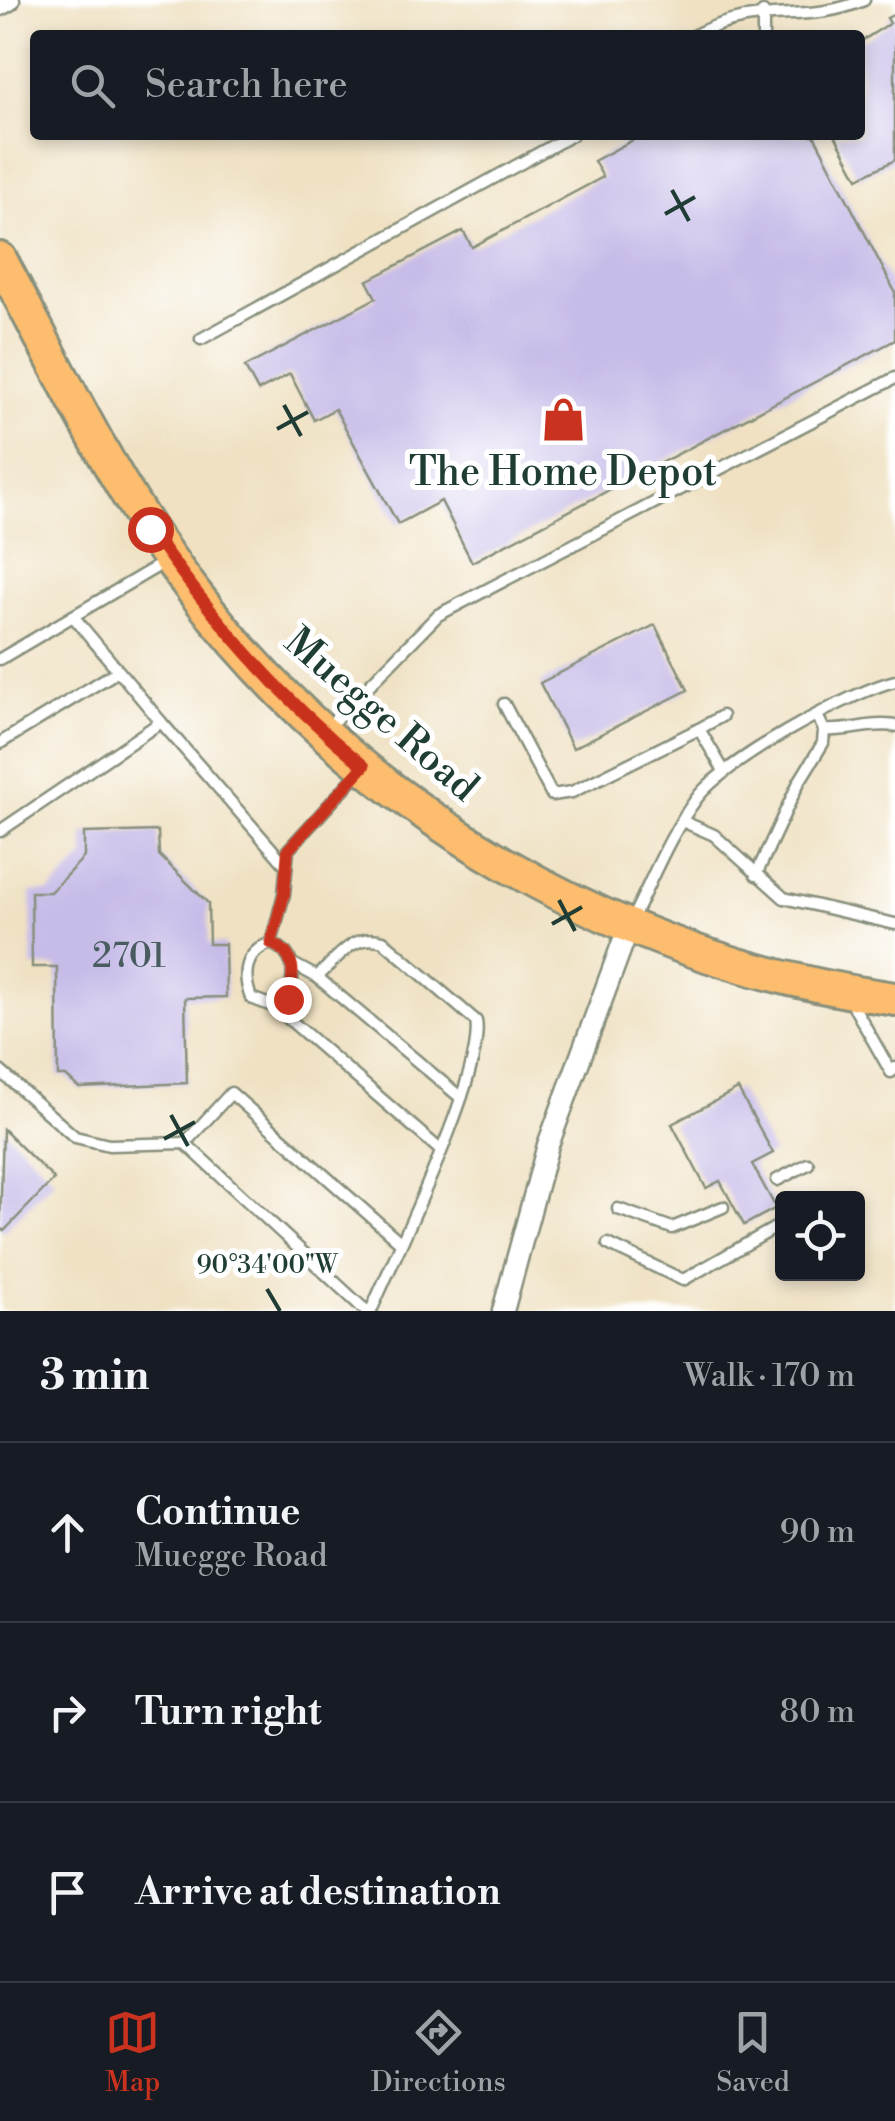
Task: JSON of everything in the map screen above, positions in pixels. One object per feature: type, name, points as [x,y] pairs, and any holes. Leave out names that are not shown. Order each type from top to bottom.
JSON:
[{"type":"main road","name":"Muegge Road","points":[[0,260],[108,458],[170,559],[228,636],[323,732],[364,766],[488,855],[629,926],[774,978],[895,999]]},
{"type":"street","points":[[0,5],[9,0]]},
{"type":"street","points":[[503,1311],[548,1145],[629,926]]},
{"type":"lane","points":[[707,30],[736,17],[763,12],[839,11],[864,0]]},
{"type":"lane","points":[[762,30],[763,12]]},
{"type":"lane","points":[[201,339],[563,140]]},
{"type":"lane","points":[[323,732],[438,615],[895,378]]},
{"type":"lane","points":[[0,659],[170,559]]},
{"type":"lane","points":[[73,616],[283,862]]},
{"type":"lane","points":[[0,743],[118,670]]},
{"type":"lane","points":[[629,926],[698,795],[724,772],[817,715],[895,681]]},
{"type":"lane","points":[[504,704],[548,792],[561,796],[722,716]]},
{"type":"lane","points":[[756,875],[799,782],[823,744],[824,730],[817,715]]},
{"type":"lane","points":[[0,831],[161,722]]},
{"type":"lane","points":[[824,730],[843,732],[865,724],[895,726]]},
{"type":"lane","points":[[700,729],[724,772]]},
{"type":"lane","points":[[364,766],[288,850],[283,862],[284,894],[271,943],[254,952],[247,963],[246,985],[251,998],[274,1008],[439,1149]]},
{"type":"lane","points":[[682,821],[714,835],[771,890],[800,905],[895,924]]},
{"type":"lane","points":[[0,1071],[75,1138],[109,1145],[185,1143],[369,1311],[460,1097],[479,1038],[476,1021],[464,1008],[383,942],[370,937],[358,939],[318,977]]},
{"type":"lane","points":[[271,943],[284,949],[293,964],[318,977],[460,1097]]},
{"type":"lane","points":[[274,1008],[288,999],[293,964]]},
{"type":"lane","points":[[846,992],[891,1072],[895,1068]]},
{"type":"lane","points":[[185,1143],[231,1092],[400,1242]]},
{"type":"lane","points":[[777,1180],[808,1164]]},
{"type":"lane","points":[[618,1209],[672,1228],[723,1206]]},
{"type":"lane","points":[[608,1244],[684,1280],[775,1228]]},
{"type":"building","points":[[895,14],[895,160],[858,178],[838,140],[865,140],[865,39],[890,23],[887,18]]},
{"type":"building","name":"The Home Depot","points":[[633,140],[817,140],[895,292],[895,340],[472,562],[441,501],[398,524],[335,409],[314,420],[290,374],[258,391],[245,367],[376,298],[367,281],[463,231],[472,247],[603,177],[594,161]]},
{"type":"building","points":[[655,625],[688,690],[573,748],[540,683]]},
{"type":"building","points":[[158,831],[159,855],[208,903],[209,944],[225,944],[226,997],[185,998],[187,1083],[79,1088],[66,1076],[58,1076],[57,967],[32,967],[31,892],[50,892],[84,857],[84,833]]},
{"type":"building","points":[[738,1089],[773,1153],[752,1164],[775,1209],[744,1225],[720,1181],[706,1188],[672,1124]]},
{"type":"building","points":[[3,1129],[54,1179],[4,1231],[0,1227]]},
{"type":"place","name":"The Home Depot","points":[[563,420]]},
{"type":"route","points":[[150,529],[228,636],[323,732],[364,766],[288,850],[283,862],[284,894],[271,943],[284,949],[293,964],[288,999]]}]
